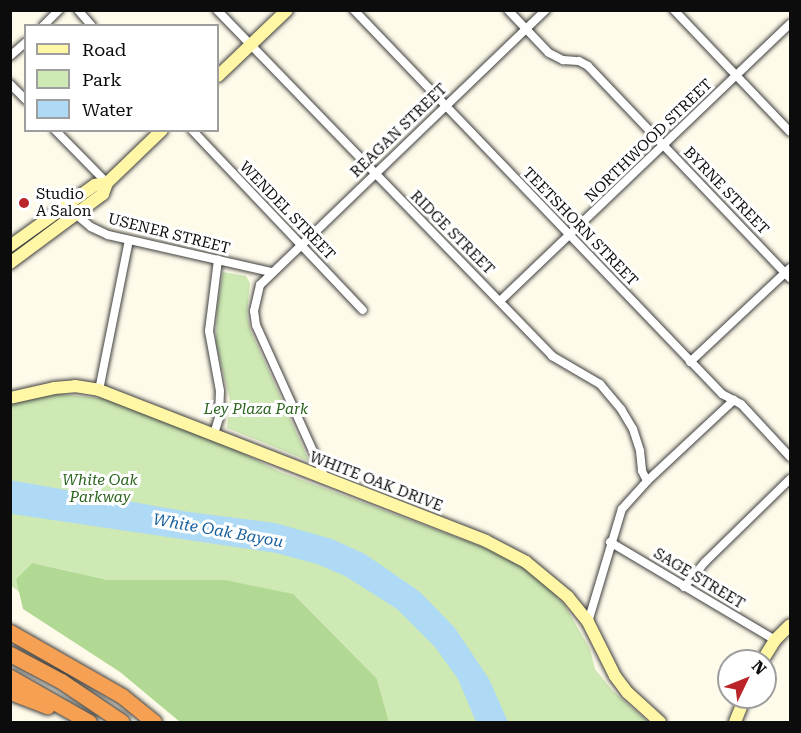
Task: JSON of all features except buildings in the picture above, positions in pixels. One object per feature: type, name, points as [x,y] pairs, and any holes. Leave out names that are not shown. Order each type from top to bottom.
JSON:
[{"type":"highway","points":[[10,632],[122,696],[154,723]]},
{"type":"highway","points":[[10,654],[61,681],[122,723]]},
{"type":"highway","points":[[10,677],[88,723]]},
{"type":"highway","points":[[10,692],[40,705],[71,712]]},
{"type":"main road","points":[[219,75],[286,10]]},
{"type":"main road","points":[[10,246],[103,194],[107,183],[160,132]]},
{"type":"main road","points":[[10,263],[72,211]]},
{"type":"main road","name":"WHITE OAK DRIVE","points":[[10,398],[54,388],[75,386],[99,390],[486,541],[526,562],[568,597],[588,622],[615,676],[628,693],[660,723]]},
{"type":"main road","points":[[769,649],[775,639],[790,625]]},
{"type":"street","points":[[45,24],[60,10]]},
{"type":"street","points":[[78,10],[90,24]]},
{"type":"street","name":"RIDGE STREET","points":[[217,10],[552,356],[600,384],[621,408],[633,429],[640,451],[642,471],[647,481]]},
{"type":"street","name":"TEETSHORN STREET","points":[[354,10],[690,362],[722,394],[741,404],[790,457]]},
{"type":"street","name":"BYRNE STREET","points":[[508,10],[554,56],[563,60],[579,61],[588,66],[789,273]]},
{"type":"street","name":"REAGAN STREET","points":[[327,480],[256,325],[256,299],[260,285],[300,244],[546,10]]},
{"type":"street","points":[[674,10],[790,132]]},
{"type":"street","name":"NORTHWOOD STREET","points":[[500,301],[790,24]]},
{"type":"street","points":[[10,56],[24,44]]},
{"type":"street","points":[[10,84],[24,98]]},
{"type":"street","points":[[57,132],[107,183]]},
{"type":"street","name":"WENDEL STREET","points":[[194,132],[363,310]]},
{"type":"street","name":"USENER STREET","points":[[72,211],[91,227],[129,240],[271,272]]},
{"type":"street","points":[[99,390],[129,240]]},
{"type":"street","points":[[214,434],[220,404],[209,331],[218,260]]},
{"type":"street","points":[[690,362],[789,273]]},
{"type":"street","points":[[588,622],[610,542],[622,509],[647,481],[734,400]]},
{"type":"street","points":[[684,587],[705,562],[790,479]]},
{"type":"street","name":"SAGE STREET","points":[[610,542],[775,639]]},
{"type":"green space","name":"Ley Plaza Park","points":[[223,272],[246,276],[250,283],[247,314],[250,329],[309,461],[227,428],[230,400],[216,343],[217,308]]},
{"type":"green space","name":"White Oak Parkway","points":[[58,394],[109,399],[232,448],[278,471],[496,552],[518,564],[539,579],[564,604],[590,649],[595,669],[612,690],[648,722],[389,722],[377,679],[225,580],[108,580],[32,563],[16,579],[22,594],[11,586],[10,403]]},
{"type":"green space","points":[[32,563],[108,580],[225,580],[293,594],[377,679],[389,722],[180,722],[120,672],[23,609],[16,579]]},
{"type":"water","name":"White Oak Bayou","points":[[10,480],[189,512],[275,523],[332,539],[365,554],[420,592],[455,628],[489,679],[508,722],[476,722],[458,679],[435,647],[397,609],[345,576],[317,564],[276,553],[12,514]]},
{"type":"place","name":"Studio A Salon","points":[[24,203]]}]
